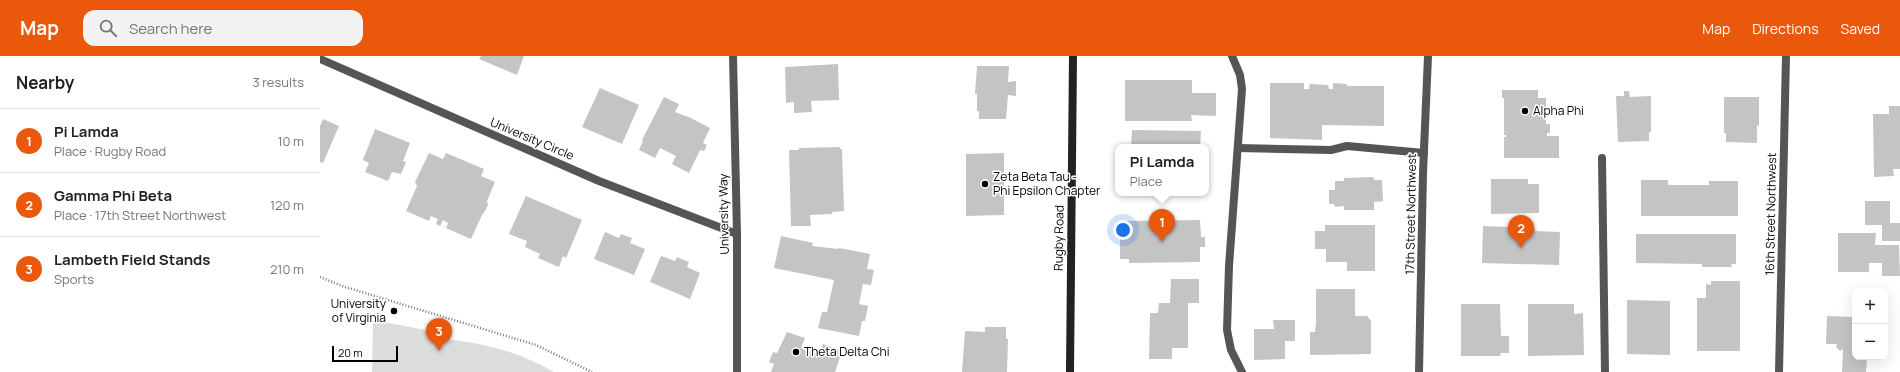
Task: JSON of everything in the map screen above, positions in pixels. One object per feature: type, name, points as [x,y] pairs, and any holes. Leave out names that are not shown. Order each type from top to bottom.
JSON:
[{"type":"main road","name":"Rugby Road","points":[[1070,372],[1073,56]]},
{"type":"street","name":"University Way","points":[[733,56],[737,234],[737,372]]},
{"type":"street","points":[[1232,56],[1240,75],[1242,89],[1229,266],[1227,330],[1231,350],[1242,372]]},
{"type":"street","name":"17th Street Northwest","points":[[1419,372],[1424,153],[1428,56]]},
{"type":"street","name":"16th Street Northwest","points":[[1779,372],[1786,56]]},
{"type":"street","name":"University Circle","points":[[320,58],[599,181],[737,234]]},
{"type":"street","points":[[1238,148],[1331,150],[1347,146],[1424,153]]},
{"type":"street","points":[[1602,158],[1605,372]]},
{"type":"path","points":[[320,277],[345,288],[536,345],[592,372]]},
{"type":"shaded area","points":[[373,320],[426,330],[426,337],[460,341],[507,351],[554,372],[372,372]]},
{"type":"building","points":[[481,56],[524,56],[517,75],[479,59]]},
{"type":"building","points":[[838,64],[839,100],[811,101],[812,112],[794,113],[794,102],[786,103],[785,67]]},
{"type":"building","points":[[977,66],[1009,66],[1008,82],[1016,81],[1016,96],[1008,95],[1006,119],[979,119],[979,111],[977,111],[977,94],[975,94]]},
{"type":"building","points":[[1125,80],[1192,80],[1192,93],[1216,93],[1216,116],[1191,115],[1192,121],[1125,121]]},
{"type":"building","points":[[1270,83],[1304,83],[1304,89],[1309,89],[1310,84],[1328,85],[1329,89],[1333,89],[1333,83],[1347,84],[1347,86],[1384,86],[1384,126],[1322,125],[1322,140],[1270,138]]},
{"type":"building","points":[[600,88],[639,105],[622,144],[582,127]]},
{"type":"building","name":"Alpha Phi","points":[[1502,90],[1538,90],[1538,98],[1546,98],[1546,124],[1550,124],[1550,133],[1547,133],[1547,136],[1559,136],[1559,158],[1504,158],[1504,137],[1506,137],[1506,135],[1504,135],[1504,98],[1502,98]]},
{"type":"building","points":[[1624,91],[1629,91],[1630,97],[1651,96],[1651,132],[1649,132],[1649,141],[1618,142],[1616,96],[1624,96]]},
{"type":"building","points":[[664,97],[679,104],[675,112],[710,128],[703,143],[707,145],[704,151],[700,150],[689,173],[672,164],[676,156],[660,148],[655,158],[639,150],[643,141],[642,140]]},
{"type":"building","points":[[1724,97],[1759,97],[1759,126],[1757,125],[1757,143],[1726,142],[1726,133],[1724,133]]},
{"type":"building","points":[[1889,106],[1900,106],[1900,169],[1893,169],[1894,176],[1874,177],[1873,114],[1889,114]]},
{"type":"building","points":[[323,119],[339,126],[323,163],[320,162],[320,126]]},
{"type":"building","points":[[375,129],[410,143],[403,161],[406,162],[401,174],[392,172],[388,181],[365,172],[369,163],[363,160]]},
{"type":"building","points":[[1132,130],[1201,131],[1200,144],[1131,144]]},
{"type":"building","points":[[840,147],[840,149],[842,149],[844,211],[832,212],[832,214],[810,215],[811,226],[791,226],[789,150],[799,150],[799,148]]},
{"type":"building","points":[[429,153],[443,159],[446,153],[484,169],[481,176],[495,182],[487,201],[488,205],[471,239],[446,228],[448,223],[443,220],[440,226],[436,224],[438,219],[431,216],[429,221],[406,211],[417,186],[415,182]]},
{"type":"building","name":"Zeta Beta Tau - Phi Epsilon Chapter","points":[[1004,153],[1004,215],[966,216],[966,154]]},
{"type":"building","points":[[1373,177],[1374,180],[1382,180],[1383,201],[1374,202],[1374,210],[1344,210],[1344,206],[1335,207],[1334,204],[1329,204],[1329,190],[1335,190],[1335,181],[1344,181],[1344,178]]},
{"type":"building","points":[[1491,179],[1528,179],[1528,184],[1539,184],[1539,213],[1491,214]]},
{"type":"building","points":[[1641,180],[1668,180],[1668,185],[1709,185],[1709,181],[1738,181],[1738,216],[1641,216]]},
{"type":"building","points":[[526,196],[582,220],[566,258],[563,256],[559,267],[538,258],[540,254],[525,247],[527,241],[509,234]]},
{"type":"building","points":[[1865,201],[1890,201],[1890,223],[1900,223],[1900,241],[1882,241],[1882,225],[1865,225]]},
{"type":"building","points":[[1200,220],[1201,237],[1205,237],[1205,247],[1200,247],[1200,262],[1129,263],[1129,259],[1120,259],[1120,221]]},
{"type":"building","points":[[1325,225],[1375,225],[1375,271],[1347,271],[1347,262],[1326,262],[1326,249],[1315,249],[1315,231],[1325,231]]},
{"type":"building","points":[[1483,226],[1535,228],[1535,231],[1560,232],[1559,265],[1482,263]]},
{"type":"building","points":[[605,232],[619,238],[621,234],[632,238],[630,243],[645,249],[634,275],[594,259]]},
{"type":"building","points":[[1838,233],[1876,233],[1875,245],[1899,245],[1900,276],[1882,276],[1882,263],[1869,263],[1869,272],[1838,272]]},
{"type":"building","points":[[1636,234],[1736,234],[1736,264],[1731,264],[1732,267],[1702,267],[1702,264],[1636,263]]},
{"type":"building","points":[[781,236],[813,243],[812,246],[839,248],[870,254],[867,269],[874,270],[871,285],[863,284],[859,304],[868,306],[865,321],[862,321],[859,336],[818,328],[822,312],[827,312],[834,280],[774,268]]},
{"type":"building","points":[[661,256],[675,261],[677,257],[689,262],[687,267],[700,273],[690,299],[650,282]]},
{"type":"building","points":[[1171,279],[1199,279],[1199,303],[1188,303],[1188,348],[1172,348],[1172,359],[1149,359],[1150,313],[1158,313],[1159,303],[1170,303]]},
{"type":"building","points":[[1711,281],[1740,281],[1740,351],[1697,351],[1697,298],[1706,298],[1706,284],[1711,285]]},
{"type":"building","points":[[1316,289],[1355,289],[1355,316],[1367,316],[1371,321],[1371,354],[1310,355],[1310,332],[1315,332],[1316,322]]},
{"type":"building","points":[[1627,300],[1670,301],[1670,355],[1627,354]]},
{"type":"building","points":[[1461,304],[1500,304],[1501,336],[1509,336],[1509,353],[1501,353],[1500,356],[1461,356]]},
{"type":"building","points":[[1528,304],[1574,304],[1574,314],[1583,313],[1584,355],[1528,356]]},
{"type":"building","points":[[1827,316],[1852,317],[1852,360],[1867,360],[1866,372],[1842,372],[1843,349],[1840,351],[1836,347],[1837,344],[1826,344]]},
{"type":"building","points":[[1273,320],[1295,320],[1295,341],[1285,341],[1285,359],[1254,360],[1254,329],[1274,329]]},
{"type":"building","points":[[985,327],[1006,327],[1006,339],[1008,339],[1007,372],[962,372],[965,331],[985,332]]},
{"type":"building","name":"Theta Delta Chi","points":[[787,332],[805,338],[801,348],[819,354],[823,344],[842,351],[835,372],[771,372],[774,364],[769,362],[773,352],[777,353]]},
{"type":"place","name":"Alpha Phi","points":[[1525,111]]},
{"type":"place","name":"Zeta Beta Tau - Phi Epsilon Chapter","points":[[985,184]]},
{"type":"place","name":"Pi Lamda","points":[[1162,242]]},
{"type":"place","name":"Gamma Phi Beta","points":[[1521,248]]},
{"type":"place","name":"University of Virginia","points":[[394,311]]},
{"type":"place","name":"Lambeth Field Stands","points":[[439,351]]},
{"type":"place","name":"Theta Delta Chi","points":[[796,352]]}]
